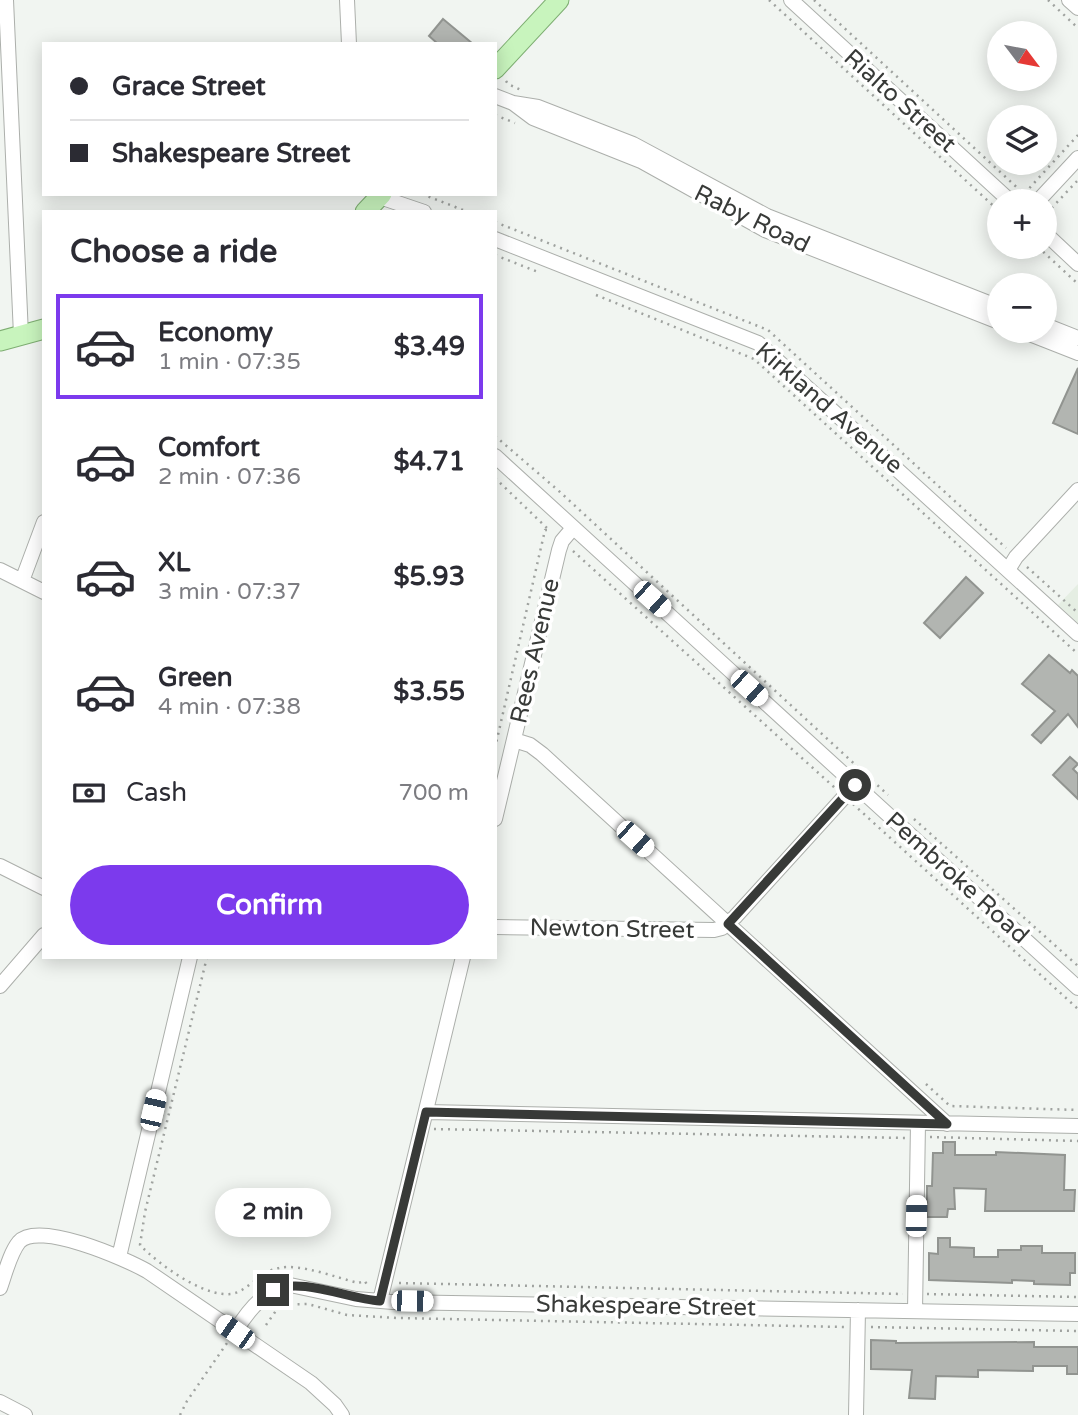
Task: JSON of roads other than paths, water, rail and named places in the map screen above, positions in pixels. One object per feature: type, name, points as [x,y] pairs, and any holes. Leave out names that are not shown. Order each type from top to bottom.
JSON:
[{"type":"main road","points":[[497,67],[559,0]]},
{"type":"main road","points":[[367,210],[377,196]]},
{"type":"main road","points":[[0,341],[42,330]]},
{"type":"street","points":[[6,0],[21,335]]},
{"type":"street","points":[[347,0],[349,42]]},
{"type":"street","name":"Rialto Street","points":[[791,0],[997,189]]},
{"type":"street","points":[[1069,0],[1078,8]]},
{"type":"street","name":"Raby Road","points":[[497,97],[513,103],[538,107],[633,144],[767,216],[987,302]]},
{"type":"street","name":"Raby Road","points":[[513,103],[533,118],[640,161],[765,230],[987,317]]},
{"type":"street","points":[[1049,189],[1078,158]]},
{"type":"street","points":[[381,196],[419,210]]},
{"type":"street","name":"Kirkland Avenue","points":[[497,240],[758,343],[1078,634]]},
{"type":"street","points":[[1057,244],[1078,264]]},
{"type":"street","points":[[1057,330],[1078,338]]},
{"type":"street","points":[[1053,343],[1078,353]]},
{"type":"street","name":"Pembroke Road","points":[[497,458],[1078,988]]},
{"type":"street","points":[[1008,570],[1078,490]]},
{"type":"street","points":[[22,581],[42,527]]},
{"type":"street","name":"Rees Avenue","points":[[497,803],[502,762],[514,740],[559,550],[562,541],[573,528]]},
{"type":"street","points":[[0,570],[42,591]]},
{"type":"street","points":[[514,740],[530,745],[542,754],[947,1124]]},
{"type":"street","points":[[728,924],[855,785]]},
{"type":"street","points":[[0,866],[42,887]]},
{"type":"street","name":"Newton Street","points":[[497,927],[713,930],[728,924]]},
{"type":"street","points":[[0,986],[42,937]]},
{"type":"street","points":[[119,1257],[190,959]]},
{"type":"street","points":[[380,1301],[463,959]]},
{"type":"street","points":[[426,1112],[1078,1126]]},
{"type":"street","points":[[915,1311],[918,1123]]},
{"type":"street","points":[[0,1288],[18,1245],[27,1237],[54,1237],[119,1257],[147,1271],[311,1383],[342,1415]]},
{"type":"street","name":"Shakespeare Street","points":[[235,1332],[258,1302],[273,1290],[285,1286],[302,1286],[356,1299],[380,1301],[1078,1314]]},
{"type":"street","points":[[856,1415],[858,1310]]},
{"type":"street","points":[[0,1402],[25,1415]]}]
